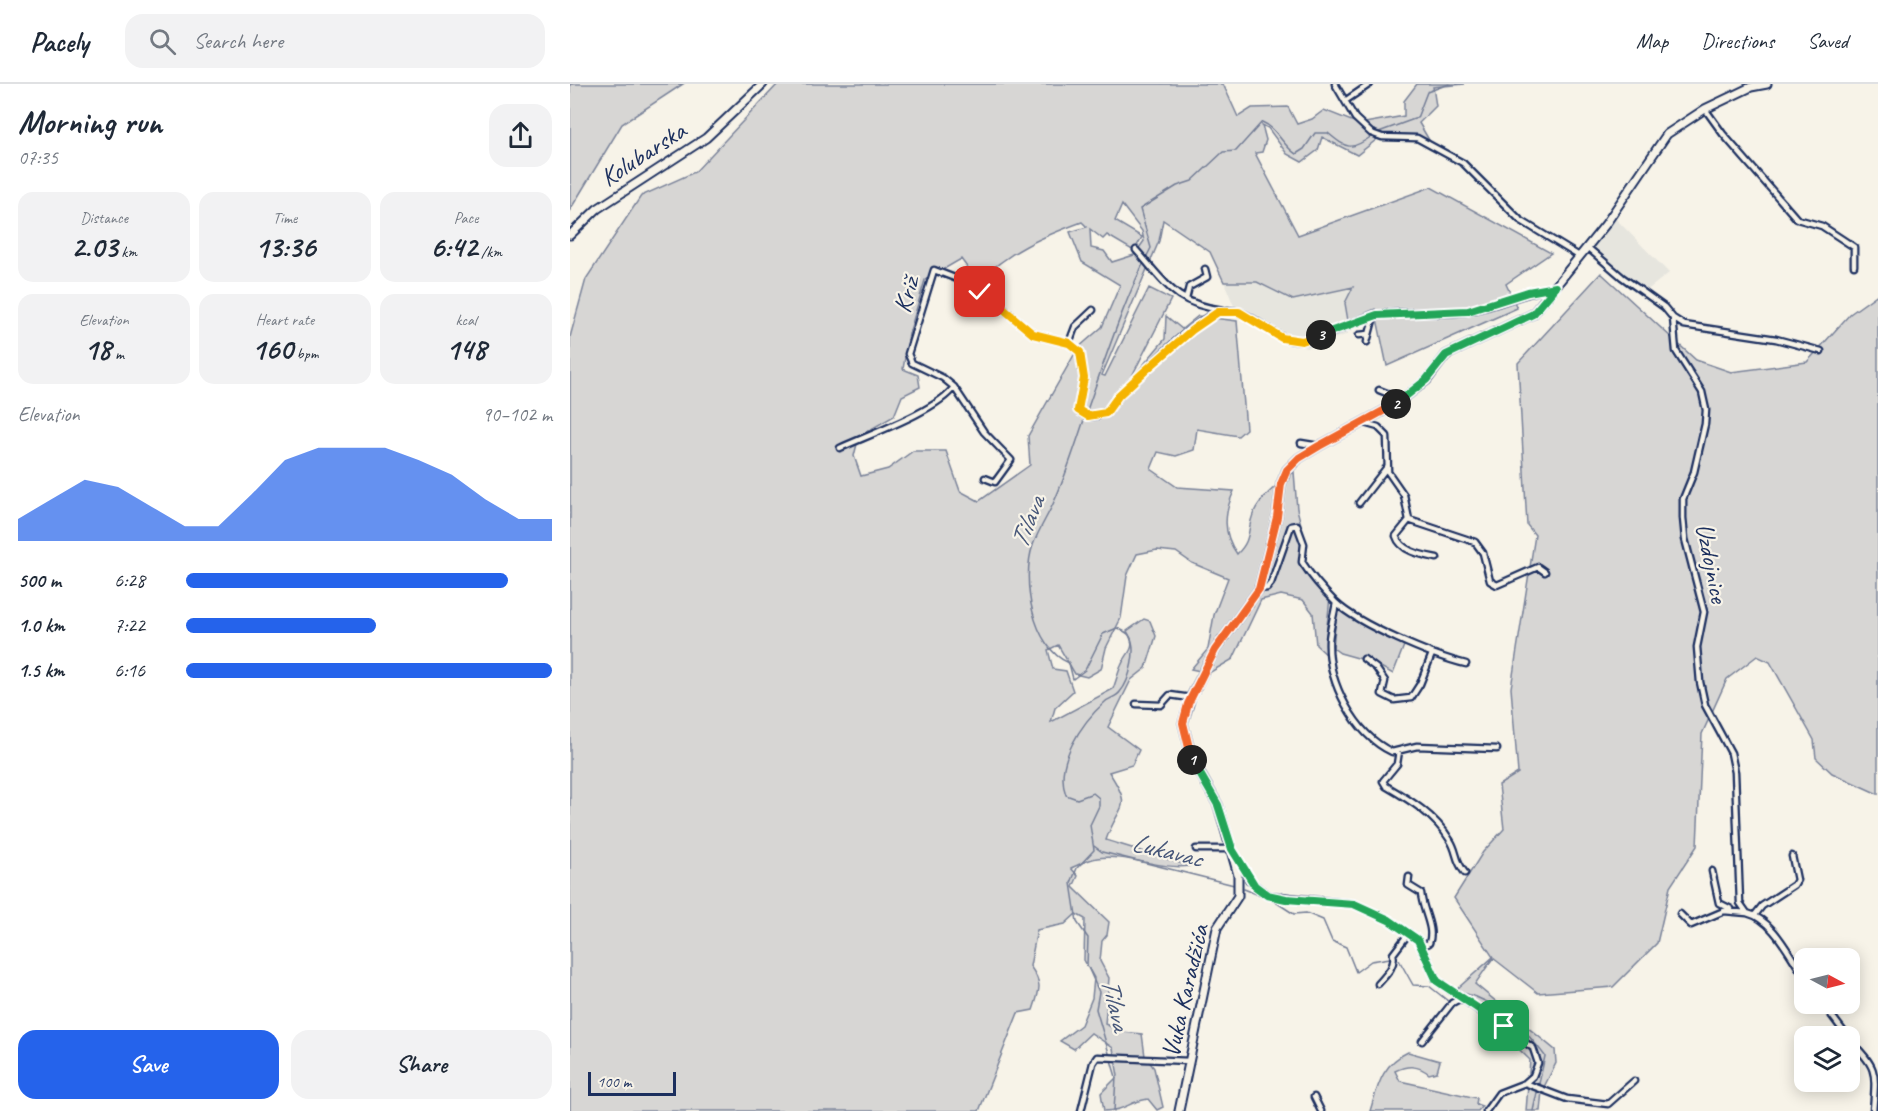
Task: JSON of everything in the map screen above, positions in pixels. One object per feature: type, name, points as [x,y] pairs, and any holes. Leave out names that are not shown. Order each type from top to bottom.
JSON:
[{"type":"street","name":"Kolubarska","points":[[570,235],[597,209],[706,138],[763,84]]},
{"type":"street","points":[[1335,84],[1356,118],[1373,134],[1417,138],[1463,163],[1520,220],[1579,256]]},
{"type":"street","points":[[1345,100],[1370,84]]},
{"type":"street","name":"Vuka Karadžića","points":[[1179,1111],[1217,928],[1238,896],[1239,888],[1232,849],[1218,805],[1192,759],[1183,723],[1191,698],[1215,650],[1259,589],[1277,517],[1281,484],[1287,470],[1299,458],[1365,423],[1402,399],[1426,380],[1446,355],[1533,314],[1605,225],[1667,134],[1705,109],[1751,87],[1767,84]]},
{"type":"street","points":[[1705,109],[1723,134],[1797,219],[1822,226],[1854,247],[1854,266]]},
{"type":"street","points":[[1587,247],[1684,325],[1704,326],[1729,334],[1776,339],[1821,351]]},
{"type":"street","points":[[1136,249],[1166,287],[1200,307],[1239,312],[1282,338],[1302,341],[1374,316],[1391,313],[1468,311],[1528,292],[1556,287]]},
{"type":"street","points":[[1186,299],[1189,287],[1207,277],[1205,269]]},
{"type":"street","name":"Križ","points":[[985,478],[995,482],[1011,460],[984,432],[954,387],[943,378],[912,363],[908,354],[934,270],[965,282],[1000,306],[1033,334],[1069,343]]},
{"type":"street","points":[[1093,310],[1075,327],[1069,343],[1083,358],[1084,378],[1078,410],[1086,416],[1106,413],[1119,395],[1192,330],[1218,312],[1229,310]]},
{"type":"street","points":[[1367,342],[1374,316]]},
{"type":"street","name":"Uzdojnice","points":[[1673,318],[1676,351],[1699,385],[1706,410],[1699,451],[1683,499],[1683,518],[1685,539],[1704,612],[1697,647],[1700,682],[1706,705],[1731,753],[1735,772],[1738,897],[1747,913]]},
{"type":"street","points":[[1359,335],[1369,334]]},
{"type":"street","points":[[840,448],[927,408],[954,387]]},
{"type":"street","points":[[1378,390],[1402,399]]},
{"type":"street","points":[[1365,423],[1378,427],[1387,436],[1387,467],[1404,495],[1409,520],[1396,537],[1398,542],[1413,552],[1437,558]]},
{"type":"street","points":[[1301,443],[1308,442],[1319,446]]},
{"type":"street","points":[[1359,503],[1387,467]]},
{"type":"street","points":[[1409,520],[1475,542],[1483,553],[1490,581],[1497,585],[1538,567],[1545,572]]},
{"type":"street","name":"Vuka Karadžića","points":[[1259,589],[1267,588],[1271,583],[1285,538],[1293,524],[1297,525],[1304,544],[1302,562],[1336,603],[1365,621],[1432,654],[1466,663]]},
{"type":"street","points":[[1336,603],[1329,641],[1338,693],[1363,729],[1380,747],[1392,752],[1417,747],[1497,749]]},
{"type":"street","points":[[1364,659],[1376,668],[1385,681],[1382,694],[1394,700],[1411,698],[1420,684],[1432,654]]},
{"type":"street","points":[[1136,704],[1161,705],[1170,695],[1191,698]]},
{"type":"street","points":[[1400,751],[1397,764],[1383,781],[1386,786],[1433,817],[1450,839],[1456,862],[1465,873]]},
{"type":"street","points":[[1196,849],[1232,849]]},
{"type":"street","name":"Vuka Karadžića","points":[[1232,849],[1249,880],[1267,895],[1354,904],[1389,920],[1409,933],[1422,946],[1437,981],[1533,1048],[1538,1064],[1533,1076],[1525,1083]]},
{"type":"street","points":[[1755,915],[1762,906],[1794,885],[1797,880],[1792,856]]},
{"type":"street","points":[[1712,871],[1719,903],[1733,910],[1755,915],[1771,927],[1794,961]]},
{"type":"street","points":[[1409,877],[1408,885],[1421,893],[1424,915],[1431,929],[1429,943],[1422,946]]},
{"type":"street","points":[[1680,914],[1691,925],[1724,911],[1733,910]]},
{"type":"street","points":[[1378,984],[1392,966],[1393,954],[1409,933]]},
{"type":"street","points":[[1422,1041],[1452,1004],[1461,998]]},
{"type":"street","points":[[1860,1050],[1872,1063],[1874,1071],[1873,1111]]},
{"type":"street","points":[[1081,1111],[1093,1063],[1097,1058],[1189,1061]]},
{"type":"street","points":[[1486,1111],[1499,1093],[1525,1083],[1567,1099],[1608,1104],[1634,1081]]},
{"type":"street","points":[[1314,1096],[1321,1111]]},
{"type":"shaded area","points":[[570,84],[683,84],[622,124],[570,210]]},
{"type":"shaded area","points":[[778,84],[1223,84],[1238,117],[1252,108],[1288,107],[1297,124],[1312,119],[1324,110],[1359,124],[1404,116],[1404,101],[1417,84],[1465,84],[1433,87],[1436,106],[1419,123],[1429,140],[1381,136],[1357,155],[1322,137],[1318,150],[1302,162],[1287,154],[1268,128],[1262,125],[1266,140],[1262,152],[1255,153],[1298,235],[1431,187],[1551,253],[1506,284],[1517,308],[1387,366],[1375,309],[1348,321],[1345,303],[1353,287],[1293,300],[1257,282],[1224,282],[1210,252],[1163,220],[1159,241],[1102,375],[1105,376],[1149,288],[1171,299],[1129,382],[1165,339],[1166,316],[1182,329],[1198,316],[1237,321],[1246,429],[1238,436],[1197,429],[1194,450],[1176,456],[1158,452],[1151,469],[1177,487],[1234,491],[1228,507],[1226,523],[1229,538],[1237,554],[1245,543],[1254,512],[1261,500],[1294,472],[1297,509],[1306,544],[1300,563],[1330,597],[1326,636],[1328,656],[1316,645],[1313,613],[1303,600],[1281,595],[1261,600],[1233,659],[1209,673],[1191,669],[1208,649],[1214,615],[1228,578],[1192,563],[1176,552],[1157,550],[1137,554],[1127,576],[1121,618],[1106,648],[1101,669],[1087,677],[1075,674],[1058,645],[1048,650],[1053,669],[1066,671],[1073,691],[1055,708],[1051,722],[1113,689],[1121,666],[1132,646],[1127,631],[1144,619],[1150,621],[1156,636],[1146,668],[1131,680],[1108,727],[1139,750],[1132,765],[1109,772],[1121,793],[1122,806],[1106,840],[1190,866],[1167,866],[1109,857],[1087,861],[1071,868],[1078,876],[1073,887],[1109,922],[1107,935],[1102,941],[1100,961],[1109,978],[1105,1024],[1122,1032],[1142,1034],[1145,1056],[1154,1068],[1163,1107],[1157,1110],[1148,1099],[1117,1110],[1104,1111],[1101,1093],[1118,1076],[1113,1048],[1091,1033],[1074,1049],[1060,1041],[1081,1025],[1092,998],[1094,978],[1084,960],[1085,919],[1076,914],[1065,924],[1037,930],[1030,966],[1039,982],[1039,992],[1033,1010],[1018,1013],[979,1111],[570,1111],[570,337],[586,279],[641,196],[695,172]],"holes":[[[1122,205],[1142,231],[1144,241],[1134,255],[1112,262],[1104,251],[1091,248],[1090,229],[1103,239],[1107,235],[1134,251],[1142,237],[1115,221]],[[1082,222],[1087,227],[1070,232],[1082,262],[1120,285],[1102,327],[1078,348],[1028,436],[1030,465],[979,501],[960,491],[946,451],[913,451],[888,469],[861,476],[854,456],[859,436],[894,416],[902,396],[920,387],[918,375],[903,369],[909,334],[925,280],[961,259],[978,282],[1026,246]]]},
{"type":"shaded area","points":[[1615,218],[1669,273],[1646,291],[1593,247]]},
{"type":"shaded area","points":[[1601,273],[1696,360],[1731,372],[1807,362],[1850,314],[1878,294],[1878,794],[1832,773],[1816,758],[1814,740],[1770,662],[1757,656],[1727,679],[1702,734],[1697,846],[1670,887],[1657,943],[1613,987],[1538,993],[1493,958],[1475,984],[1555,1050],[1556,1063],[1542,1091],[1540,1111],[1526,1111],[1530,1060],[1457,989],[1493,957],[1454,898],[1483,852],[1504,829],[1499,785],[1518,773],[1511,688],[1535,535],[1527,525],[1518,363]]},
{"type":"shaded area","points":[[1224,282],[1257,282],[1293,300],[1353,287],[1345,303],[1348,334],[1307,348],[1272,335],[1239,318]]},
{"type":"shaded area","points":[[1337,607],[1405,643],[1393,674],[1372,662],[1340,653],[1333,648]]},
{"type":"shaded area","points":[[1408,1052],[1440,1061],[1437,1072],[1429,1074],[1413,1067],[1404,1068],[1395,1071],[1400,1081],[1477,1098],[1476,1104],[1482,1106],[1478,1111],[1370,1111],[1382,1076],[1392,1063]]},
{"type":"waterway","name":"Tilava","points":[[1376,133],[1417,118],[1427,92],[1449,84]]},
{"type":"waterway","name":"Tilava","points":[[1086,413],[1124,308],[1151,248],[1140,209],[1177,186],[1192,181],[1223,152],[1236,151],[1262,122],[1272,128],[1296,154],[1304,149],[1315,133],[1328,133],[1349,146],[1359,144],[1372,136]]},
{"type":"waterway","name":"Tilava","points":[[1085,417],[1062,483],[1033,545],[1028,576],[1029,593],[1038,628],[1056,655],[1069,663],[1073,679],[1085,670],[1103,634],[1117,628],[1129,635],[1132,640],[1132,664],[1124,687],[1117,695],[1105,702],[1079,732],[1067,757],[1063,783],[1066,795],[1077,799],[1093,793],[1099,798],[1099,806],[1090,825],[1094,850],[1077,868],[1071,883],[1077,922],[1088,938],[1087,965],[1099,992],[1096,1009],[1116,1077],[1114,1111]]},
{"type":"waterway","name":"Lukavac","points":[[1094,846],[1102,852],[1234,885]]},
{"type":"waterway","name":"Lukavac","points":[[1244,889],[1274,901],[1294,914],[1306,913],[1323,920],[1332,941],[1346,947],[1356,972],[1371,961],[1390,958]]},
{"type":"waterway","name":"Lukavac","points":[[1399,960],[1413,985],[1429,986],[1448,1001],[1454,998]]},
{"type":"waterway","name":"Lukavac","points":[[1463,993],[1487,1002],[1509,1017],[1529,1036],[1545,1056],[1533,1111]]},
{"type":"route","points":[[980,292],[1033,334],[1069,343],[1071,347],[1080,352],[1083,358],[1084,378],[1078,410],[1084,415],[1095,417],[1106,413],[1119,395],[1146,370],[1192,330],[1218,312],[1229,310],[1239,312],[1282,338],[1302,341],[1377,315],[1468,311],[1528,292],[1556,287],[1533,314],[1446,355],[1426,380],[1396,404],[1382,414],[1299,458],[1287,470],[1281,484],[1277,517],[1259,589],[1207,664],[1188,704],[1183,723],[1199,776],[1214,797],[1232,849],[1249,880],[1255,886],[1267,895],[1286,899],[1354,904],[1389,920],[1418,940],[1437,981],[1504,1026]]}]
